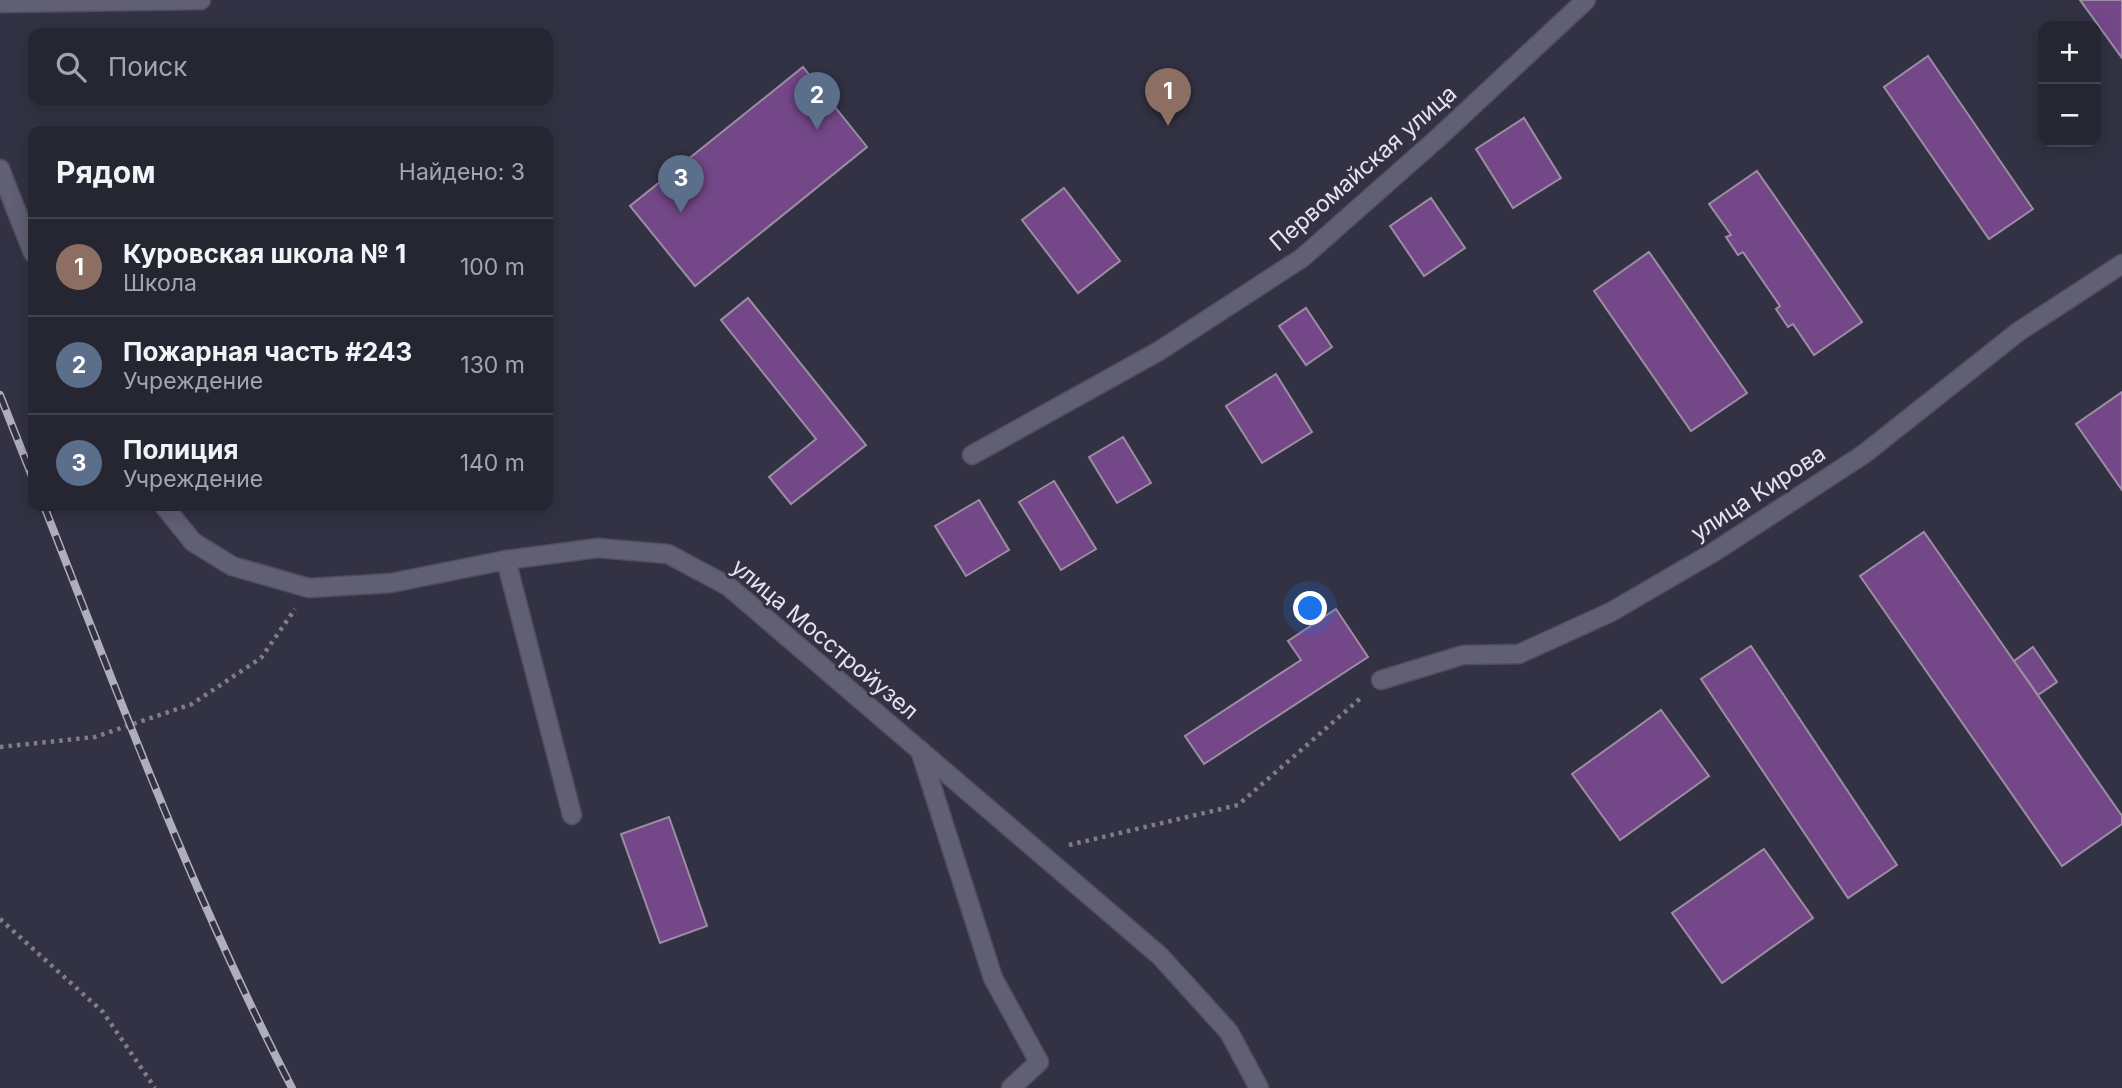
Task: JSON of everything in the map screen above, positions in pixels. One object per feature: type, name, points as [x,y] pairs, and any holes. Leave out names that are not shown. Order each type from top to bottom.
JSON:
[{"type":"street","points":[[0,3],[201,0]]},
{"type":"street","name":"Первомайская улица","points":[[972,455],[1159,351],[1302,258],[1439,137],[1586,0]]},
{"type":"street","points":[[0,169],[28,240]]},
{"type":"street","name":"улица Кирова","points":[[1381,680],[1463,655],[1519,654],[1611,612],[1714,552],[1864,454],[2018,332],[2122,264]]},
{"type":"street","name":"улица Мосстройузел","points":[[168,511],[193,542],[232,566],[309,588],[391,583],[506,560],[598,548],[668,554],[728,586],[1160,956],[1229,1032],[1259,1088]]},
{"type":"street","points":[[506,560],[572,816]]},
{"type":"street","points":[[920,750],[993,978],[1039,1062],[1011,1088]]},
{"type":"path","points":[[0,747],[94,737],[192,704],[261,658],[309,588]]},
{"type":"path","points":[[1037,851],[1094,841],[1238,805],[1381,680]]},
{"type":"path","points":[[0,919],[103,1012],[155,1088]]},
{"type":"building","points":[[2080,0],[2122,0],[2122,58],[2101,29],[2101,21],[2095,21]]},
{"type":"building","points":[[1928,56],[2033,209],[1989,239],[1884,87]]},
{"type":"building","points":[[803,67],[867,147],[695,286],[630,206]]},
{"type":"building","points":[[1524,118],[1561,178],[1513,208],[1476,149]]},
{"type":"building","points":[[1757,171],[1862,322],[1814,355],[1793,324],[1788,327],[1776,309],[1780,306],[1743,252],[1738,255],[1726,237],[1731,235],[1709,204]]},
{"type":"building","points":[[1064,188],[1120,261],[1078,293],[1022,220]]},
{"type":"building","points":[[1431,198],[1465,248],[1424,276],[1390,226]]},
{"type":"building","points":[[1649,252],[1747,393],[1691,431],[1594,291]]},
{"type":"building","points":[[748,298],[866,445],[791,504],[769,477],[816,439],[721,320]]},
{"type":"building","points":[[1306,308],[1332,347],[1306,365],[1279,326]]},
{"type":"building","points":[[1276,374],[1312,432],[1262,463],[1226,406]]},
{"type":"building","points":[[2122,392],[2122,490],[2076,424]]},
{"type":"building","points":[[1123,437],[1151,483],[1117,503],[1089,457]]},
{"type":"building","points":[[1054,481],[1096,549],[1061,570],[1019,502]]},
{"type":"building","points":[[979,500],[1009,550],[966,576],[935,526]]},
{"type":"building","points":[[1924,532],[2122,816],[2122,824],[2062,866],[1860,576]]},
{"type":"building","points":[[1336,609],[1368,657],[1204,764],[1185,736],[1301,660],[1288,641]]},
{"type":"building","points":[[1751,646],[1897,865],[1848,898],[1701,679]]},
{"type":"building","points":[[2033,647],[2057,682],[2038,695],[2014,661]]},
{"type":"building","points":[[1661,710],[1709,776],[1620,840],[1572,774]]},
{"type":"building","points":[[669,817],[707,926],[660,943],[621,834]]},
{"type":"building","points":[[1764,849],[1813,918],[1722,983],[1672,913]]},
{"type":"railway","points":[[0,395],[28,466]]},
{"type":"railway","points":[[46,511],[191,873],[292,1088]]},
{"type":"place","name":"Куровская школа № 1","points":[[1168,126]]},
{"type":"place","name":"Пожарная часть #243","points":[[817,130]]},
{"type":"place","name":"Полиция","points":[[681,213]]}]
